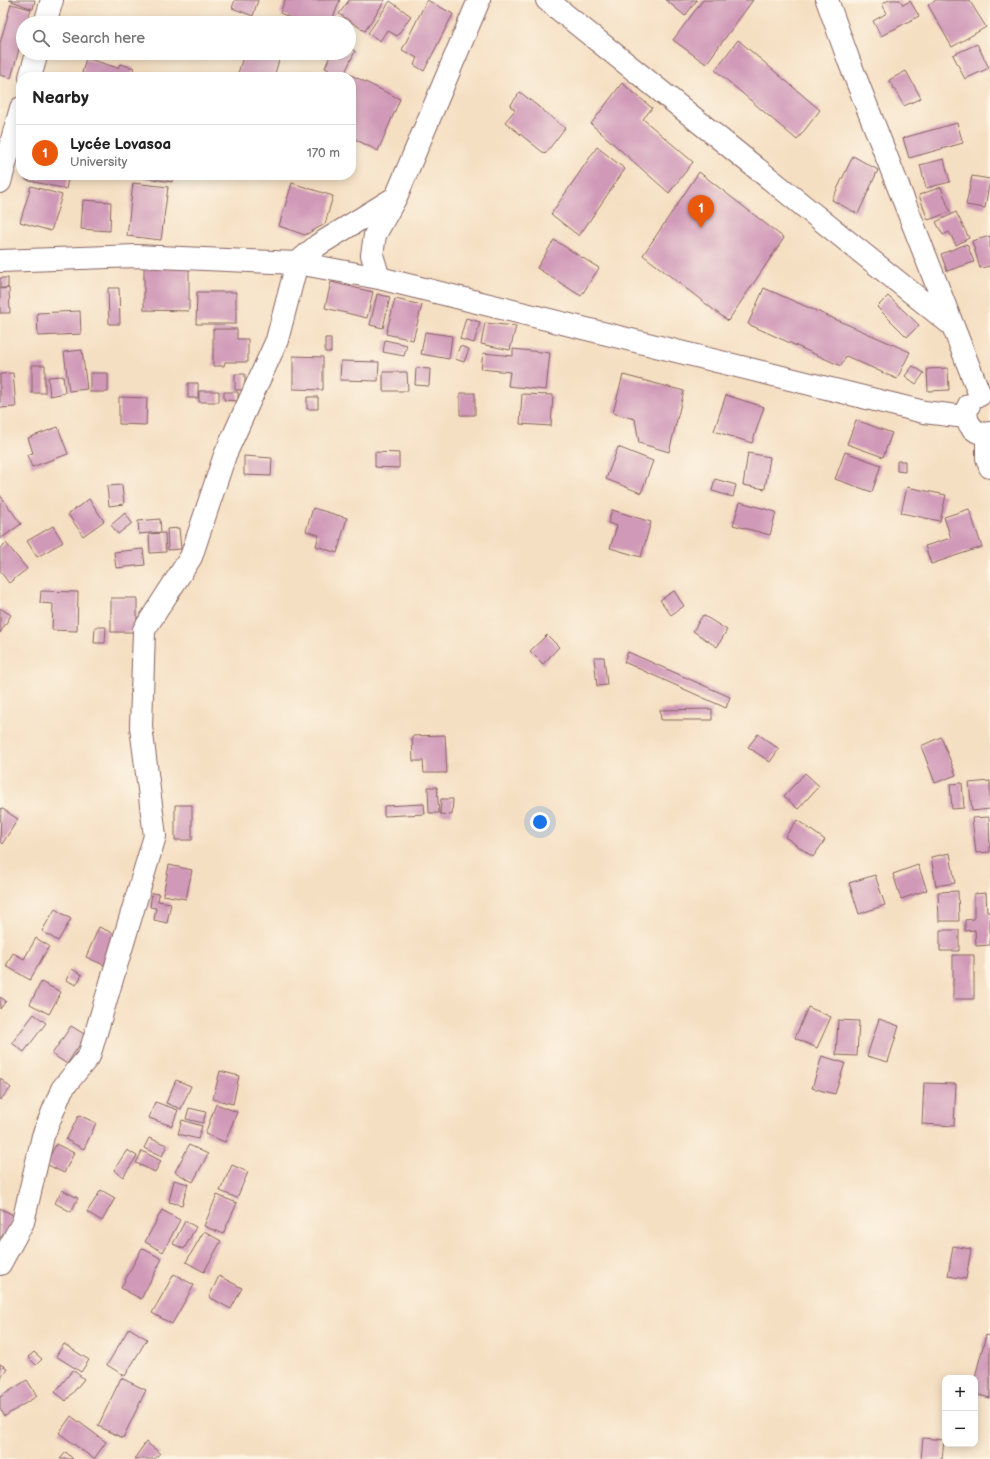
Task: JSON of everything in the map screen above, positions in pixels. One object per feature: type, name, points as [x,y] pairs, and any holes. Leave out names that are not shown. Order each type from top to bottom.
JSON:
[{"type":"street","points":[[47,16],[52,0]]},
{"type":"street","points":[[379,278],[372,255],[375,235],[396,197],[479,0]]},
{"type":"street","points":[[547,0],[953,326]]},
{"type":"street","points":[[827,0],[953,326],[985,395],[972,400],[967,408],[966,417],[970,426],[978,432],[989,433],[987,458],[990,468]]},
{"type":"street","points":[[31,72],[35,60]]},
{"type":"street","points":[[0,182],[16,126]]},
{"type":"street","points":[[0,1264],[23,1222],[43,1136],[62,1089],[89,1056],[155,836],[141,727],[144,630],[191,557],[225,455],[277,340],[297,263],[318,245],[396,197]]},
{"type":"street","points":[[0,261],[136,256],[297,263],[379,278],[924,412],[966,417]]},
{"type":"building","points":[[9,0],[35,0],[33,9]]},
{"type":"building","points":[[235,0],[258,0],[253,16],[232,8]]},
{"type":"building","points":[[285,0],[340,0],[334,16],[287,16],[280,13]]},
{"type":"building","points":[[349,0],[385,0],[365,31],[356,25],[356,16],[342,16],[339,14]]},
{"type":"building","points":[[427,0],[453,14],[424,71],[414,65],[417,58],[402,50]]},
{"type":"building","points":[[666,0],[697,0],[685,16]]},
{"type":"building","points":[[703,0],[753,0],[706,64],[673,40]]},
{"type":"building","points":[[889,0],[900,0],[903,5],[910,1],[919,16],[881,36],[873,21],[887,13],[882,4]]},
{"type":"building","points":[[936,0],[969,0],[986,27],[952,47],[928,5]]},
{"type":"building","points":[[390,1],[411,16],[397,36],[387,30],[380,41],[368,33]]},
{"type":"building","points":[[11,4],[31,9],[29,16],[16,16],[16,60],[11,78],[0,75],[0,43]]},
{"type":"building","points":[[738,40],[820,110],[797,140],[715,70]]},
{"type":"building","points":[[977,44],[989,68],[965,79],[953,55]]},
{"type":"building","points":[[85,60],[92,60],[118,68],[120,64],[134,68],[133,72],[82,72]]},
{"type":"building","points":[[242,60],[279,60],[275,72],[238,72]]},
{"type":"building","points":[[328,60],[351,60],[345,72],[333,72],[325,68]]},
{"type":"building","points":[[906,71],[921,98],[904,106],[889,80]]},
{"type":"building","points":[[356,77],[400,99],[378,151],[356,140]]},
{"type":"building","points":[[622,83],[652,108],[643,119],[693,162],[669,193],[591,124]]},
{"type":"building","points":[[520,92],[565,128],[545,154],[505,122],[515,110],[510,106]]},
{"type":"building","points":[[957,123],[963,143],[909,158],[903,138]]},
{"type":"building","points":[[597,147],[625,169],[579,236],[551,214]]},
{"type":"building","points":[[853,156],[878,170],[858,214],[832,200]]},
{"type":"building","points":[[944,159],[950,182],[926,188],[920,165]]},
{"type":"building","points":[[699,172],[784,238],[728,321],[643,255]]},
{"type":"building","points":[[972,176],[990,179],[985,208],[966,205]]},
{"type":"building","points":[[26,180],[68,180],[66,189]]},
{"type":"building","points":[[159,180],[172,180],[172,182]]},
{"type":"building","points":[[133,183],[168,187],[161,240],[127,236]]},
{"type":"building","points":[[292,183],[333,196],[325,224],[305,235],[279,226]]},
{"type":"building","points":[[31,186],[62,195],[51,231],[20,222]]},
{"type":"building","points":[[941,187],[950,212],[928,220],[919,195]]},
{"type":"building","points":[[83,200],[111,202],[110,231],[81,229]]},
{"type":"building","points":[[956,212],[969,238],[956,245],[949,232],[943,235],[936,222]]},
{"type":"building","points":[[990,236],[990,266],[980,268],[972,241]]},
{"type":"building","points":[[554,240],[599,268],[581,296],[537,268]]},
{"type":"building","points":[[967,244],[974,262],[947,271],[941,254]]},
{"type":"building","points":[[144,265],[189,266],[189,311],[144,310]]},
{"type":"building","points":[[0,278],[8,278],[8,288],[0,288]]},
{"type":"building","points":[[331,282],[373,292],[367,318],[325,308]]},
{"type":"building","points":[[9,288],[10,313],[0,313],[0,289]]},
{"type":"building","points":[[108,288],[119,288],[120,324],[109,324]]},
{"type":"building","points":[[764,288],[910,352],[897,379],[846,356],[841,366],[748,324]]},
{"type":"building","points":[[197,292],[236,292],[236,324],[196,324]]},
{"type":"building","points":[[377,294],[390,297],[383,328],[370,325]]},
{"type":"building","points":[[888,296],[919,325],[907,337],[877,307]]},
{"type":"building","points":[[395,299],[422,305],[413,340],[386,334]]},
{"type":"building","points":[[80,311],[81,334],[38,336],[37,313]]},
{"type":"building","points":[[466,318],[480,322],[474,343],[460,339]]},
{"type":"building","points":[[485,323],[516,326],[510,350],[481,344]]},
{"type":"building","points":[[213,329],[237,329],[237,339],[248,339],[248,362],[225,362],[224,366],[213,366]]},
{"type":"building","points":[[425,332],[452,336],[449,359],[421,354]]},
{"type":"building","points":[[325,338],[331,338],[331,352],[325,352]]},
{"type":"building","points":[[385,340],[407,345],[404,356],[383,352]]},
{"type":"building","points":[[460,346],[469,349],[464,362],[455,359]]},
{"type":"building","points":[[513,349],[550,353],[546,390],[508,386],[510,372],[481,369],[483,353],[513,356]]},
{"type":"building","points":[[82,350],[87,389],[69,391],[64,352]]},
{"type":"building","points":[[293,356],[323,357],[323,390],[293,389]]},
{"type":"building","points":[[341,361],[379,362],[378,381],[340,380]]},
{"type":"building","points":[[32,365],[45,365],[45,393],[32,393]]},
{"type":"building","points":[[913,366],[924,373],[916,384],[905,376]]},
{"type":"building","points":[[416,368],[430,369],[429,386],[415,385]]},
{"type":"building","points":[[948,368],[949,390],[928,391],[927,369]]},
{"type":"building","points":[[383,372],[407,372],[408,391],[383,391]]},
{"type":"building","points":[[13,373],[16,407],[0,408],[0,374]]},
{"type":"building","points":[[90,373],[108,373],[108,392],[90,392]]},
{"type":"building","points":[[235,374],[245,374],[245,390],[235,390]]},
{"type":"building","points":[[623,375],[684,391],[669,452],[639,443],[635,419],[613,413]]},
{"type":"building","points":[[63,376],[65,393],[50,396],[48,377]]},
{"type":"building","points":[[188,383],[198,383],[198,398],[188,398]]},
{"type":"building","points":[[199,391],[219,391],[219,402],[199,402]]},
{"type":"building","points":[[224,392],[238,392],[238,401],[224,400]]},
{"type":"building","points":[[460,393],[475,393],[475,415],[460,415]]},
{"type":"building","points":[[522,394],[553,395],[551,426],[520,424]]},
{"type":"building","points":[[726,395],[764,407],[752,443],[714,431]]},
{"type":"building","points":[[119,397],[147,398],[146,425],[119,424]]},
{"type":"building","points":[[307,397],[318,397],[318,409],[307,409]]},
{"type":"building","points":[[856,420],[892,433],[883,457],[847,444]]},
{"type":"building","points":[[58,427],[68,454],[32,467],[27,455],[33,453],[28,438]]},
{"type":"building","points":[[618,447],[653,461],[641,493],[606,479]]},
{"type":"building","points":[[375,452],[399,453],[399,468],[375,467]]},
{"type":"building","points":[[845,452],[881,465],[872,492],[835,479]]},
{"type":"building","points":[[748,453],[770,457],[765,489],[743,485]]},
{"type":"building","points":[[244,456],[272,458],[271,476],[244,475]]},
{"type":"building","points":[[897,461],[905,461],[905,472],[897,471]]},
{"type":"building","points":[[715,479],[736,485],[733,497],[712,491]]},
{"type":"building","points":[[122,485],[124,504],[109,506],[107,486]]},
{"type":"building","points":[[907,487],[946,495],[940,521],[901,513]]},
{"type":"building","points":[[0,495],[21,524],[0,539]]},
{"type":"building","points":[[89,499],[104,521],[83,536],[68,514]]},
{"type":"building","points":[[740,502],[776,512],[770,535],[733,525]]},
{"type":"building","points":[[313,508],[347,518],[337,553],[316,546],[319,535],[306,531]]},
{"type":"building","points":[[969,509],[982,547],[931,564],[925,546],[951,538],[944,517]]},
{"type":"building","points":[[612,510],[651,522],[641,557],[610,548],[617,526],[608,523]]},
{"type":"building","points":[[125,513],[132,523],[118,534],[111,525]]},
{"type":"building","points":[[160,519],[161,532],[139,534],[138,521]]},
{"type":"building","points":[[53,526],[63,542],[37,557],[27,541]]},
{"type":"building","points":[[179,528],[181,549],[168,550],[167,529]]},
{"type":"building","points":[[165,533],[166,552],[150,553],[149,534]]},
{"type":"building","points":[[6,543],[27,569],[9,583],[0,571],[0,548]]},
{"type":"building","points":[[143,549],[145,565],[116,568],[114,552]]},
{"type":"building","points":[[41,591],[78,592],[77,631],[52,630],[53,604],[40,603]]},
{"type":"building","points":[[674,591],[684,606],[671,615],[660,600]]},
{"type":"building","points":[[111,598],[137,598],[137,632],[111,632]]},
{"type":"building","points":[[0,608],[11,615],[0,633]]},
{"type":"building","points":[[703,615],[727,630],[717,647],[693,631]]},
{"type":"building","points":[[95,627],[106,627],[105,643],[94,643]]},
{"type":"building","points":[[547,635],[559,647],[543,664],[530,651]]},
{"type":"building","points":[[628,652],[730,697],[726,708],[624,662]]},
{"type":"building","points":[[594,657],[604,657],[607,685],[597,686]]},
{"type":"building","points":[[712,709],[712,720],[661,720],[660,710]]},
{"type":"building","points":[[758,734],[779,749],[770,762],[748,747]]},
{"type":"building","points":[[445,735],[447,773],[424,773],[423,761],[413,761],[412,736]]},
{"type":"building","points":[[941,737],[956,775],[935,783],[921,746]]},
{"type":"building","points":[[805,773],[819,786],[798,809],[784,796]]},
{"type":"building","points":[[990,781],[990,809],[972,811],[969,783]]},
{"type":"building","points":[[962,783],[964,808],[952,809],[950,784]]},
{"type":"building","points":[[428,787],[437,787],[439,813],[429,813]]},
{"type":"building","points":[[441,799],[453,799],[452,815],[440,814]]},
{"type":"building","points":[[424,804],[425,814],[384,816],[384,806]]},
{"type":"building","points":[[175,805],[192,805],[192,840],[175,840]]},
{"type":"building","points":[[1,808],[18,819],[2,844],[0,842]]},
{"type":"building","points":[[989,817],[990,852],[976,853],[972,818]]},
{"type":"building","points":[[797,820],[825,840],[813,857],[785,837]]},
{"type":"building","points":[[950,853],[955,883],[936,886],[931,857]]},
{"type":"building","points":[[169,865],[192,870],[186,899],[163,895]]},
{"type":"building","points":[[918,865],[927,890],[901,899],[893,874]]},
{"type":"building","points":[[875,875],[885,905],[859,914],[849,883]]},
{"type":"building","points":[[958,891],[959,921],[939,921],[938,892]]},
{"type":"building","points":[[152,893],[159,894],[158,901],[171,903],[167,923],[154,920],[156,908],[150,907]]},
{"type":"building","points":[[986,893],[987,912],[990,912],[990,945],[976,946],[975,930],[965,931],[965,920],[974,919],[974,894]]},
{"type":"building","points":[[55,909],[71,919],[58,941],[42,931]]},
{"type":"building","points":[[99,927],[117,935],[104,965],[86,957]]},
{"type":"building","points":[[940,930],[959,930],[959,951],[940,951]]},
{"type":"building","points":[[36,938],[49,946],[30,980],[6,966],[13,953],[24,959]]},
{"type":"building","points":[[953,955],[974,955],[974,999],[953,999]]},
{"type":"building","points":[[72,969],[82,975],[76,985],[66,980]]},
{"type":"building","points":[[41,982],[61,992],[49,1014],[30,1004]]},
{"type":"building","points":[[0,997],[6,1001],[0,1009]]},
{"type":"building","points":[[808,1007],[831,1017],[817,1048],[795,1038]]},
{"type":"building","points":[[34,1014],[46,1023],[24,1052],[12,1043]]},
{"type":"building","points":[[879,1019],[899,1026],[888,1062],[867,1056]]},
{"type":"building","points":[[838,1020],[859,1021],[857,1056],[836,1055]]},
{"type":"building","points":[[71,1026],[86,1035],[67,1064],[52,1054]]},
{"type":"building","points":[[822,1056],[845,1063],[835,1094],[812,1088]]},
{"type":"building","points":[[220,1071],[239,1076],[233,1104],[213,1099]]},
{"type":"building","points":[[0,1078],[11,1088],[0,1100]]},
{"type":"building","points":[[176,1080],[191,1086],[181,1109],[166,1103]]},
{"type":"building","points":[[924,1083],[956,1084],[954,1126],[922,1124]]},
{"type":"building","points":[[155,1102],[178,1110],[172,1126],[149,1118]]},
{"type":"building","points":[[216,1104],[237,1112],[225,1142],[205,1134]]},
{"type":"building","points":[[189,1108],[206,1112],[203,1123],[186,1119]]},
{"type":"building","points":[[79,1115],[96,1123],[84,1149],[66,1140]]},
{"type":"building","points":[[182,1120],[202,1126],[198,1139],[178,1134]]},
{"type":"building","points":[[149,1138],[167,1145],[162,1156],[144,1148]]},
{"type":"building","points":[[56,1144],[74,1153],[64,1173],[46,1164]]},
{"type":"building","points":[[189,1145],[208,1154],[193,1182],[175,1172]]},
{"type":"building","points":[[127,1150],[137,1156],[123,1177],[114,1170]]},
{"type":"building","points":[[142,1151],[161,1161],[155,1172],[136,1163]]},
{"type":"building","points":[[232,1165],[248,1172],[237,1198],[220,1191]]},
{"type":"building","points":[[174,1180],[188,1184],[182,1205],[169,1202]]},
{"type":"building","points":[[62,1190],[78,1198],[71,1212],[55,1203]]},
{"type":"building","points":[[101,1190],[115,1198],[102,1221],[87,1212]]},
{"type":"building","points":[[217,1195],[237,1203],[223,1234],[204,1226]]},
{"type":"building","points":[[0,1208],[15,1216],[0,1243]]},
{"type":"building","points":[[162,1210],[180,1220],[163,1252],[145,1242]]},
{"type":"building","points":[[185,1221],[196,1227],[184,1249],[173,1244]]},
{"type":"building","points":[[204,1231],[221,1241],[204,1272],[186,1262]]},
{"type":"building","points":[[953,1246],[971,1249],[966,1279],[948,1276]]},
{"type":"building","points":[[142,1248],[162,1259],[141,1299],[121,1288]]},
{"type":"building","points":[[174,1274],[194,1285],[172,1324],[152,1313]]},
{"type":"building","points":[[219,1276],[242,1288],[231,1309],[209,1297]]},
{"type":"building","points":[[129,1328],[147,1339],[125,1376],[107,1365]]},
{"type":"building","points":[[986,1335],[990,1336],[990,1398],[978,1395],[978,1375],[976,1375]]},
{"type":"building","points":[[64,1344],[89,1360],[81,1372],[56,1356]]},
{"type":"building","points":[[34,1352],[42,1359],[36,1365],[28,1357]]},
{"type":"building","points":[[0,1364],[7,1368],[0,1380]]},
{"type":"building","points":[[73,1370],[84,1379],[66,1401],[55,1392]]},
{"type":"building","points":[[121,1378],[146,1390],[123,1438],[98,1426]]},
{"type":"building","points":[[27,1380],[37,1396],[5,1416],[0,1409],[0,1397]]},
{"type":"building","points":[[71,1416],[106,1442],[94,1459],[59,1433]]},
{"type":"building","points":[[923,1438],[942,1440],[942,1447],[943,1447],[942,1459],[921,1459]]},
{"type":"building","points":[[146,1442],[160,1453],[155,1459],[134,1459]]},
{"type":"building","points":[[66,1452],[73,1459],[60,1459]]},
{"type":"place","name":"Lycée Lovasoa","points":[[701,228]]}]
